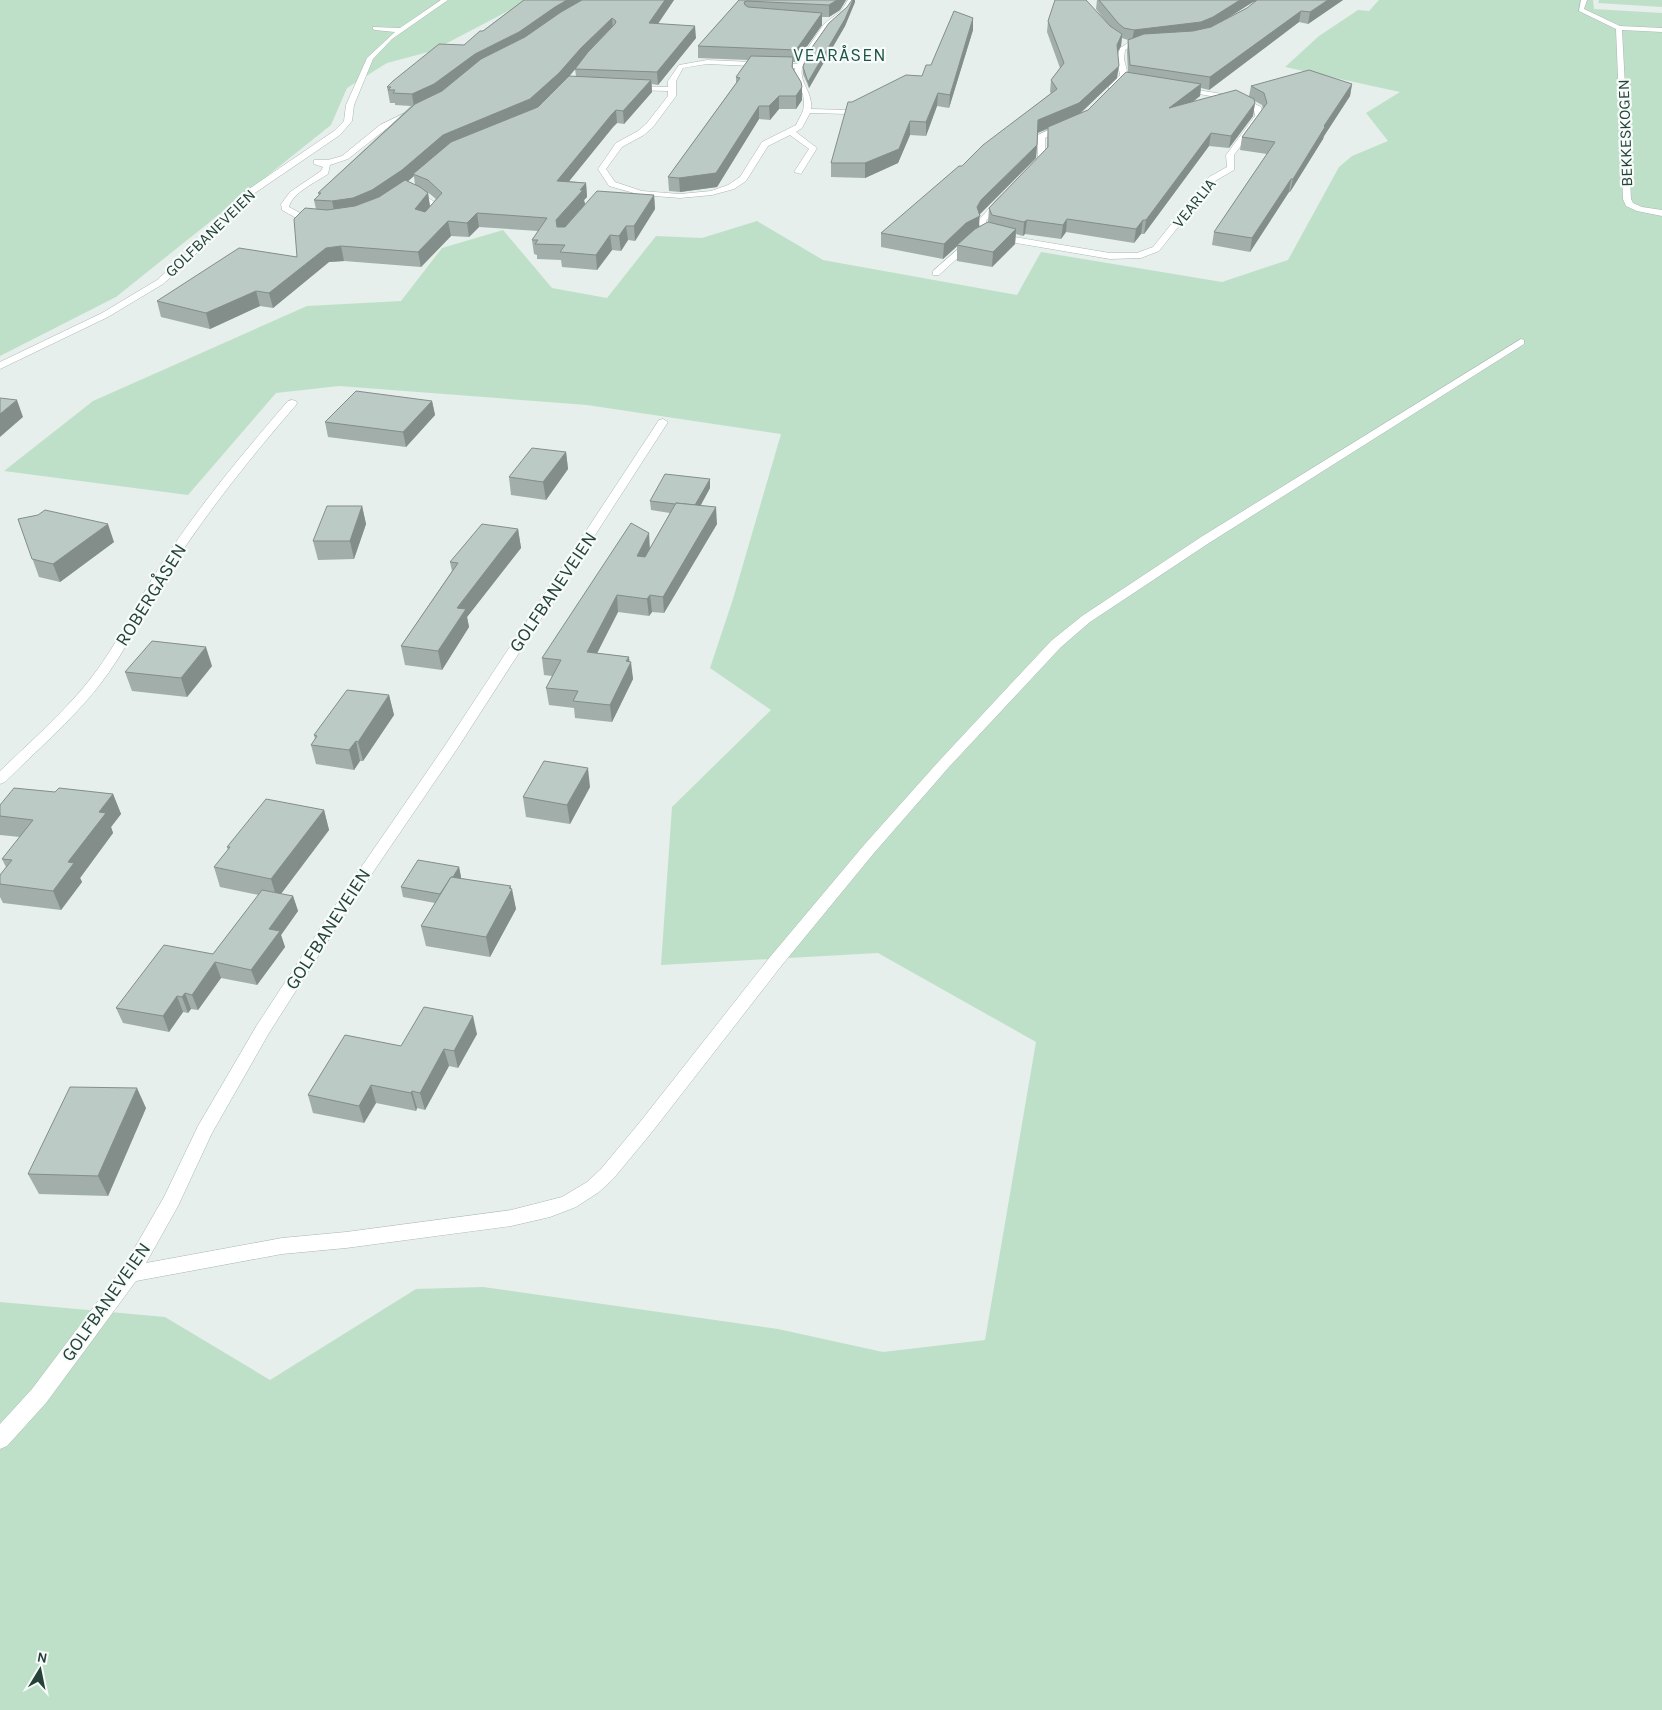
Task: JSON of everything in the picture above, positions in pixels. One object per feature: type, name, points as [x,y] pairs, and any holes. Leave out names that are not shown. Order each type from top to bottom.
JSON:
[{"type":"street","name":"GOLFBANEVEIEN","points":[[0,366],[105,315],[160,282],[189,256],[246,195],[337,133],[348,121],[350,105],[370,58],[378,48],[445,0]]},
{"type":"street","points":[[799,66],[707,62],[681,66],[675,73],[672,81],[672,96],[647,129],[619,145],[609,157],[602,169],[603,172],[612,184],[619,187],[641,193],[680,196],[701,195],[722,190],[746,176],[766,144],[799,126],[807,112],[807,94],[798,79],[799,66],[826,25],[844,12],[851,0]]},
{"type":"street","points":[[1584,0],[1581,10],[1619,28],[1662,30]]},
{"type":"street","points":[[819,19],[832,21]]},
{"type":"street","points":[[375,28],[401,30]]},
{"type":"street","name":"BEKKESKOGEN","points":[[1619,28],[1623,80],[1627,199],[1629,204],[1640,209],[1662,213]]},
{"type":"street","points":[[1115,40],[1128,45],[1156,42]]},
{"type":"street","points":[[1102,98],[1126,80],[1120,55],[1122,49],[1128,45]]},
{"type":"street","points":[[628,88],[673,89]]},
{"type":"street","name":"VEARLIA","points":[[986,232],[1030,244],[1110,256],[1138,256],[1156,249],[1212,179],[1231,168],[1230,155],[1260,113],[1253,104],[1241,99],[1174,88]]},
{"type":"street","points":[[807,112],[848,112],[871,102]]},
{"type":"street","points":[[298,161],[323,163],[342,160],[383,127],[425,107]]},
{"type":"street","points":[[1023,178],[1042,159],[1041,137],[1077,121]]},
{"type":"street","points":[[791,132],[812,148],[798,172]]},
{"type":"street","points":[[323,163],[327,166],[325,172],[294,194],[285,204],[285,208],[299,217],[328,220]]},
{"type":"street","points":[[416,180],[404,191],[416,192],[438,207],[423,223]]},
{"type":"street","points":[[608,191],[619,187]]},
{"type":"street","points":[[936,273],[970,241],[986,232],[982,222],[1010,191]]},
{"type":"street","points":[[130,1274],[282,1246],[346,1240],[511,1218],[550,1210],[569,1202],[593,1187],[607,1174],[640,1134],[776,962],[869,849],[944,764],[1056,644],[1086,619],[1205,540],[1521,342]]},
{"type":"street","name":"ROBERGÅSEN","points":[[0,779],[72,708],[94,683],[168,565],[224,485],[292,403]]},
{"type":"street","name":"GOLFBANEVEIEN","points":[[0,1440],[39,1396],[130,1274],[171,1201],[204,1131],[263,1029],[347,898],[450,749],[663,422]]},
{"type":"green space","points":[[0,0],[529,0],[432,51],[387,63],[347,88],[331,125],[116,297],[0,356]]},
{"type":"green space","points":[[1379,0],[1593,0],[1594,9],[1662,13],[1662,1710],[0,1710],[0,1302],[165,1317],[270,1380],[416,1289],[483,1287],[778,1329],[883,1352],[985,1340],[1036,1042],[878,953],[661,965],[672,807],[771,710],[710,668],[733,599],[781,434],[587,405],[339,386],[276,393],[188,495],[4,471],[93,401],[307,306],[401,301],[442,248],[503,230],[552,288],[607,298],[656,236],[702,238],[757,221],[823,260],[1017,295],[1041,252],[1222,282],[1288,260],[1339,167],[1352,156],[1388,141],[1366,113],[1400,92],[1285,67],[1319,36],[1358,10],[1369,11]]},
{"type":"green space","points":[[1599,0],[1662,0],[1662,7],[1598,3]]},
{"type":"building","points":[[524,0],[567,0],[519,32],[475,54],[434,84],[412,94],[393,93],[395,90],[388,90],[391,87],[387,87],[393,81],[439,44],[464,45],[480,31],[483,31]]},
{"type":"building","points":[[582,0],[665,0],[649,23],[695,26],[657,72],[575,69],[588,52],[615,24],[616,21],[612,18],[581,48],[559,73],[530,99],[443,135],[402,170],[372,190],[353,198],[332,201],[314,200],[321,193],[318,193],[415,104],[442,91],[481,59],[525,37]]},
{"type":"building","points":[[739,0],[837,0],[829,5],[744,2],[748,7],[822,13],[796,50],[698,46]]},
{"type":"building","points":[[852,0],[845,19],[808,82],[803,67],[808,53],[829,23]]},
{"type":"building","points":[[1055,0],[1086,0],[1110,26],[1122,34],[1117,45],[1119,66],[1079,103],[1038,120],[1037,145],[981,200],[977,207],[980,216],[966,223],[944,244],[881,233],[959,166],[962,166],[983,145],[1057,89],[1051,80],[1064,63],[1048,21]]},
{"type":"building","points":[[1099,0],[1240,0],[1213,17],[1201,22],[1134,30],[1124,28],[1118,23]]},
{"type":"building","points":[[1257,0],[1328,0],[1310,12],[1301,11],[1210,77],[1130,65],[1128,40],[1144,34],[1193,31],[1211,27],[1247,8]]},
{"type":"building","points":[[954,11],[973,18],[950,95],[938,93],[926,122],[910,121],[899,149],[865,163],[831,163],[848,102],[852,102],[906,75],[922,76],[926,65],[931,65]]},
{"type":"building","points":[[751,56],[793,57],[792,67],[802,87],[796,96],[779,96],[769,106],[759,106],[716,173],[679,178],[668,177],[740,78],[736,77]]},
{"type":"building","points":[[1309,70],[1352,84],[1324,126],[1293,179],[1291,179],[1252,238],[1214,232],[1275,142],[1242,137],[1267,103],[1264,93],[1251,86]]},
{"type":"building","points":[[1126,72],[1201,84],[1169,108],[1236,90],[1254,99],[1255,103],[1231,136],[1211,133],[1146,220],[1143,220],[1136,229],[1067,219],[1063,225],[1027,220],[1024,222],[992,215],[989,208],[1048,147],[1048,127],[1088,110]]},
{"type":"building","points":[[569,76],[651,80],[623,111],[616,110],[612,114],[557,181],[586,183],[580,190],[583,190],[556,220],[557,227],[565,227],[597,191],[654,195],[634,226],[626,226],[619,236],[610,235],[596,255],[560,252],[565,245],[535,244],[538,240],[532,240],[547,218],[477,213],[467,223],[448,221],[418,252],[341,246],[326,248],[269,293],[256,291],[206,313],[157,301],[239,248],[297,257],[294,219],[305,208],[327,210],[355,206],[379,197],[405,180],[428,193],[415,209],[425,212],[442,193],[428,180],[413,174],[451,142],[538,107]]},
{"type":"building","points":[[988,222],[1016,229],[993,252],[957,245],[975,229]]},
{"type":"building","points":[[356,391],[432,401],[403,432],[325,422]]},
{"type":"building","points":[[0,398],[17,400],[0,414]]},
{"type":"building","points":[[532,448],[566,452],[543,482],[509,477]]},
{"type":"building","points":[[665,474],[710,479],[695,505],[650,501]]},
{"type":"building","points":[[676,503],[716,507],[663,597],[650,595],[647,599],[617,595],[587,652],[629,657],[626,661],[631,662],[610,705],[573,701],[578,691],[546,688],[561,660],[542,658],[631,523],[649,533],[637,556],[645,557]]},
{"type":"building","points":[[327,506],[362,506],[350,541],[313,541]]},
{"type":"building","points":[[45,510],[108,524],[53,564],[32,559],[18,519],[38,515]]},
{"type":"building","points":[[482,524],[518,529],[457,608],[466,609],[438,651],[401,646],[458,563],[450,562]]},
{"type":"building","points":[[152,641],[206,647],[181,678],[125,672]]},
{"type":"building","points":[[347,690],[389,695],[358,742],[356,741],[349,750],[311,745],[317,736],[314,735]]},
{"type":"building","points":[[544,761],[588,768],[567,805],[523,797]]},
{"type":"building","points":[[14,788],[55,792],[59,788],[113,794],[99,812],[106,813],[68,862],[74,863],[53,891],[0,884],[0,875],[12,860],[2,859],[33,820],[0,816],[0,805]]},
{"type":"building","points":[[266,799],[324,810],[271,879],[214,867],[230,847],[227,847]]},
{"type":"building","points":[[418,860],[459,867],[440,894],[401,887]]},
{"type":"building","points":[[451,877],[511,886],[509,888],[512,889],[486,937],[421,926]]},
{"type":"building","points":[[262,890],[293,896],[269,929],[280,931],[251,970],[215,962],[192,995],[185,993],[182,997],[177,996],[163,1016],[116,1008],[164,945],[213,954]]},
{"type":"building","points":[[424,1007],[473,1016],[454,1051],[444,1049],[420,1093],[371,1085],[359,1106],[308,1095],[345,1035],[401,1046]]},
{"type":"building","points":[[70,1087],[137,1088],[98,1176],[28,1174]]},
{"type":"district","name":"VEARÅSEN","points":[[840,55]]}]
